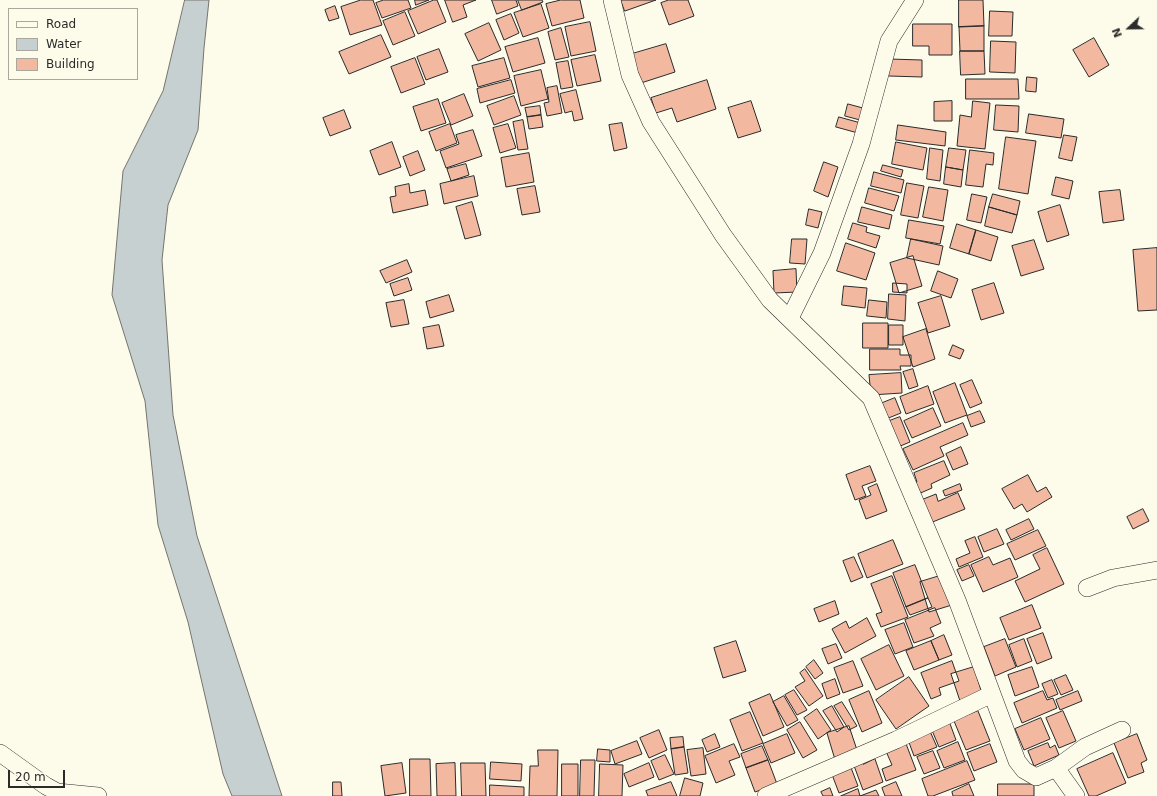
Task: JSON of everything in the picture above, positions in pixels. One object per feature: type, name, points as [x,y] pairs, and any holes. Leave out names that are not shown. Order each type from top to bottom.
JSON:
[{"type":"street","points":[[612,0],[630,75],[651,122],[724,235],[770,300],[871,398],[957,600],[1017,761],[1024,770],[1036,777],[1056,768],[1085,747],[1122,730]]},
{"type":"street","points":[[790,318],[825,246],[861,144],[890,41],[915,0]]},
{"type":"street","points":[[1087,588],[1112,578],[1157,570]]},
{"type":"street","points":[[766,796],[896,740],[992,694]]},
{"type":"street","points":[[0,753],[57,792],[98,796]]},
{"type":"street","points":[[1056,768],[1076,796]]},
{"type":"water","points":[[185,0],[209,0],[198,130],[168,205],[162,260],[173,415],[197,536],[282,796],[232,796],[223,774],[188,622],[158,525],[145,401],[112,295],[123,171],[163,91]]},
{"type":"building","points":[[361,0],[373,0],[382,25],[350,35],[341,7]]},
{"type":"building","points":[[384,0],[408,0],[411,8],[382,18],[376,3]]},
{"type":"building","points":[[415,0],[429,0],[416,5]]},
{"type":"building","points":[[437,0],[446,22],[418,34],[408,11]]},
{"type":"building","points":[[445,0],[476,0],[463,5],[467,17],[453,22]]},
{"type":"building","points":[[492,0],[516,0],[518,6],[497,14]]},
{"type":"building","points":[[518,0],[542,0],[543,2],[522,10]]},
{"type":"building","points":[[561,0],[580,0],[584,18],[552,26],[546,4]]},
{"type":"building","points":[[621,0],[656,0],[625,11]]},
{"type":"building","points":[[669,0],[688,0],[694,16],[669,25],[661,3]]},
{"type":"building","points":[[959,0],[983,0],[984,26],[959,27]]},
{"type":"building","points":[[541,4],[549,28],[523,37],[514,13]]},
{"type":"building","points":[[335,6],[339,18],[329,21],[325,10]]},
{"type":"building","points":[[990,11],[1013,12],[1012,36],[989,36]]},
{"type":"building","points":[[405,12],[415,36],[393,45],[383,21]]},
{"type":"building","points":[[511,14],[519,33],[504,40],[496,20]]},
{"type":"building","points":[[590,22],[596,51],[571,56],[565,27]]},
{"type":"building","points":[[489,23],[501,50],[478,61],[465,34]]},
{"type":"building","points":[[913,24],[952,24],[952,55],[929,55],[929,46],[913,46]]},
{"type":"building","points":[[984,26],[984,51],[960,51],[959,27]]},
{"type":"building","points":[[561,28],[569,57],[555,60],[548,32]]},
{"type":"building","points":[[381,35],[391,57],[349,74],[339,52]]},
{"type":"building","points":[[538,38],[545,63],[513,72],[505,47]]},
{"type":"building","points":[[1094,38],[1109,65],[1089,77],[1073,50]]},
{"type":"building","points":[[991,41],[1016,42],[1015,73],[990,72]]},
{"type":"building","points":[[666,44],[675,72],[641,83],[632,54]]},
{"type":"building","points":[[439,49],[448,72],[426,80],[417,57]]},
{"type":"building","points":[[960,51],[984,51],[985,74],[961,75]]},
{"type":"building","points":[[595,55],[601,81],[577,86],[571,60]]},
{"type":"building","points":[[415,58],[425,84],[401,93],[391,67]]},
{"type":"building","points":[[504,58],[510,78],[478,87],[472,66]]},
{"type":"building","points":[[889,59],[922,60],[922,77],[889,76]]},
{"type":"building","points":[[568,61],[573,87],[561,89],[556,63]]},
{"type":"building","points":[[541,70],[548,99],[521,106],[514,76]]},
{"type":"building","points":[[1027,77],[1037,78],[1036,92],[1026,91]]},
{"type":"building","points":[[966,79],[1018,79],[1019,99],[966,99]]},
{"type":"building","points":[[511,80],[515,93],[480,103],[477,89]]},
{"type":"building","points":[[707,80],[716,109],[677,122],[672,108],[656,113],[651,98]]},
{"type":"building","points":[[557,86],[562,113],[547,116],[544,103],[549,102],[547,88]]},
{"type":"building","points":[[576,90],[583,119],[574,121],[572,111],[565,113],[560,94]]},
{"type":"building","points":[[464,94],[473,116],[451,125],[442,103]]},
{"type":"building","points":[[514,96],[521,115],[494,125],[487,106]]},
{"type":"building","points":[[438,99],[446,123],[421,131],[413,107]]},
{"type":"building","points":[[751,101],[761,131],[738,138],[728,108]]},
{"type":"building","points":[[952,101],[952,121],[934,121],[934,102]]},
{"type":"building","points":[[973,101],[990,103],[985,149],[957,146],[960,115],[971,117]]},
{"type":"building","points":[[848,104],[863,108],[860,120],[845,116]]},
{"type":"building","points":[[996,105],[1019,106],[1018,132],[994,130]]},
{"type":"building","points":[[540,106],[541,115],[527,117],[525,108]]},
{"type":"building","points":[[344,110],[351,128],[330,136],[323,118]]},
{"type":"building","points":[[1029,114],[1064,119],[1061,138],[1026,133]]},
{"type":"building","points":[[541,115],[543,127],[529,129],[527,117]]},
{"type":"building","points":[[839,117],[861,123],[858,133],[836,127]]},
{"type":"building","points":[[523,120],[528,149],[518,150],[513,122]]},
{"type":"building","points":[[622,123],[627,148],[614,151],[609,125]]},
{"type":"building","points":[[450,124],[457,143],[436,151],[429,132]]},
{"type":"building","points":[[508,124],[516,148],[500,153],[493,128]]},
{"type":"building","points":[[898,125],[946,132],[945,146],[896,140]]},
{"type":"building","points":[[473,130],[482,156],[446,168],[440,151],[459,144],[456,135]]},
{"type":"building","points":[[1064,135],[1077,137],[1072,161],[1059,158]]},
{"type":"building","points":[[1006,137],[1036,141],[1028,194],[999,189]]},
{"type":"building","points":[[392,142],[401,167],[379,175],[370,151]]},
{"type":"building","points":[[896,142],[927,148],[923,170],[892,164]]},
{"type":"building","points":[[930,148],[943,150],[940,181],[927,179]]},
{"type":"building","points":[[949,148],[966,150],[963,170],[946,167]]},
{"type":"building","points":[[970,150],[994,153],[993,165],[986,164],[983,187],[966,185]]},
{"type":"building","points":[[418,151],[425,170],[410,176],[403,157]]},
{"type":"building","points":[[529,153],[534,182],[506,187],[501,158]]},
{"type":"building","points":[[824,162],[838,167],[828,197],[814,191]]},
{"type":"building","points":[[466,164],[469,175],[451,181],[447,169]]},
{"type":"building","points":[[883,165],[903,170],[901,177],[881,171]]},
{"type":"building","points":[[946,167],[963,170],[961,187],[944,184]]},
{"type":"building","points":[[874,172],[904,180],[901,193],[871,186]]},
{"type":"building","points":[[474,176],[478,196],[444,204],[440,184]]},
{"type":"building","points":[[1056,177],[1073,181],[1069,199],[1052,195]]},
{"type":"building","points":[[907,183],[924,186],[918,218],[901,215]]},
{"type":"building","points":[[409,184],[410,193],[425,190],[428,205],[393,213],[390,197],[396,196],[395,187]]},
{"type":"building","points":[[535,186],[540,212],[522,215],[517,189]]},
{"type":"building","points":[[929,187],[948,190],[943,221],[923,217]]},
{"type":"building","points":[[869,188],[899,196],[894,211],[865,203]]},
{"type":"building","points":[[1120,190],[1124,220],[1103,223],[1099,192]]},
{"type":"building","points":[[972,194],[987,197],[981,223],[967,220]]},
{"type":"building","points":[[993,194],[1020,201],[1017,215],[989,207]]},
{"type":"building","points":[[472,202],[481,235],[465,239],[456,207]]},
{"type":"building","points":[[1060,205],[1069,235],[1047,242],[1038,212]]},
{"type":"building","points":[[862,207],[892,215],[889,229],[858,222]]},
{"type":"building","points":[[989,207],[1017,215],[1012,233],[985,226]]},
{"type":"building","points":[[809,209],[822,212],[818,228],[806,225]]},
{"type":"building","points":[[909,220],[944,226],[940,244],[906,238]]},
{"type":"building","points":[[853,223],[867,227],[866,232],[880,236],[876,248],[848,239]]},
{"type":"building","points":[[957,224],[976,230],[969,254],[950,248]]},
{"type":"building","points":[[976,230],[998,237],[991,261],[969,254]]},
{"type":"building","points":[[792,239],[807,239],[805,264],[790,263]]},
{"type":"building","points":[[911,239],[943,246],[939,265],[907,258]]},
{"type":"building","points":[[1034,240],[1044,269],[1021,276],[1012,246]]},
{"type":"building","points":[[846,243],[875,253],[866,280],[837,271]]},
{"type":"building","points":[[1157,248],[1157,310],[1138,311],[1133,250]]},
{"type":"building","points":[[913,256],[922,286],[899,293],[890,263]]},
{"type":"building","points":[[407,260],[412,272],[386,283],[380,271]]},
{"type":"building","points":[[796,269],[797,292],[774,293],[773,271]]},
{"type":"building","points":[[938,271],[958,279],[951,298],[931,291]]},
{"type":"building","points":[[408,278],[412,290],[394,296],[390,284]]},
{"type":"building","points":[[893,283],[907,284],[907,293],[893,292]]},
{"type":"building","points":[[994,283],[1004,313],[981,320],[972,290]]},
{"type":"building","points":[[844,286],[867,288],[865,308],[842,305]]},
{"type":"building","points":[[889,294],[906,295],[905,321],[888,319]]},
{"type":"building","points":[[449,295],[454,311],[430,318],[426,302]]},
{"type":"building","points":[[941,296],[950,326],[928,333],[918,303]]},
{"type":"building","points":[[404,300],[409,324],[391,327],[386,303]]},
{"type":"building","points":[[869,300],[887,302],[886,318],[867,316]]},
{"type":"building","points":[[863,323],[888,323],[888,348],[863,348]]},
{"type":"building","points":[[439,325],[444,346],[427,349],[423,328]]},
{"type":"building","points":[[889,325],[903,325],[903,345],[889,345]]},
{"type":"building","points":[[926,329],[935,359],[913,367],[903,337]]},
{"type":"building","points":[[953,345],[964,350],[960,359],[949,355]]},
{"type":"building","points":[[870,349],[900,349],[900,355],[911,355],[911,366],[900,366],[901,370],[870,370]]},
{"type":"building","points":[[913,369],[918,386],[909,389],[903,372]]},
{"type":"building","points":[[901,373],[902,393],[871,395],[869,375]]},
{"type":"building","points":[[972,380],[982,403],[970,408],[960,385]]},
{"type":"building","points":[[955,383],[967,415],[945,423],[933,392]]},
{"type":"building","points":[[928,386],[934,404],[906,414],[900,397]]},
{"type":"building","points":[[895,398],[901,413],[881,421],[875,406]]},
{"type":"building","points":[[933,408],[941,426],[912,438],[904,421]]},
{"type":"building","points":[[980,411],[985,422],[971,427],[967,416]]},
{"type":"building","points":[[900,417],[910,442],[893,449],[884,423]]},
{"type":"building","points":[[963,423],[968,435],[940,447],[944,456],[913,470],[903,449]]},
{"type":"building","points":[[961,447],[968,464],[953,470],[946,454]]},
{"type":"building","points":[[944,461],[950,475],[931,484],[932,488],[916,495],[911,485],[917,482],[914,473]]},
{"type":"building","points":[[870,466],[876,481],[862,486],[866,496],[855,500],[846,475]]},
{"type":"building","points":[[1028,475],[1037,492],[1046,487],[1052,497],[1027,512],[1022,504],[1014,509],[1002,489]]},
{"type":"building","points":[[877,484],[887,511],[866,519],[859,500],[871,495],[868,488]]},
{"type":"building","points":[[960,484],[962,490],[945,496],[943,491]]},
{"type":"building","points":[[958,493],[965,509],[930,523],[921,500],[936,494],[938,501]]},
{"type":"building","points":[[1143,509],[1149,521],[1133,529],[1127,517]]},
{"type":"building","points":[[1029,519],[1034,529],[1011,540],[1006,530]]},
{"type":"building","points":[[997,529],[1004,544],[984,552],[978,537]]},
{"type":"building","points":[[1038,530],[1046,546],[1015,560],[1007,544]]},
{"type":"building","points":[[975,537],[983,557],[959,567],[956,559],[970,553],[965,541]]},
{"type":"building","points":[[893,540],[903,564],[867,578],[858,554]]},
{"type":"building","points":[[1047,548],[1064,584],[1025,602],[1015,581],[1040,569],[1033,555]]},
{"type":"building","points":[[854,557],[863,577],[851,582],[843,561]]},
{"type":"building","points":[[989,557],[993,565],[1010,558],[1018,577],[983,592],[971,565]]},
{"type":"building","points":[[915,565],[928,598],[906,607],[893,573]]},
{"type":"building","points":[[969,565],[974,576],[962,581],[957,570]]},
{"type":"building","points":[[943,575],[952,605],[929,612],[920,582]]},
{"type":"building","points":[[892,576],[908,617],[881,627],[876,614],[882,612],[871,584]]},
{"type":"building","points":[[928,598],[932,607],[910,615],[906,607]]},
{"type":"building","points":[[835,601],[839,614],[819,622],[814,609]]},
{"type":"building","points":[[1032,605],[1041,628],[1009,640],[1000,618]]},
{"type":"building","points":[[935,608],[941,623],[930,628],[934,636],[914,643],[905,620]]},
{"type":"building","points":[[867,618],[876,636],[845,653],[832,629],[846,621],[849,628]]},
{"type":"building","points":[[904,623],[913,647],[895,654],[885,630]]},
{"type":"building","points":[[1043,633],[1052,658],[1037,664],[1027,639]]},
{"type":"building","points":[[944,635],[952,655],[939,660],[931,641]]},
{"type":"building","points":[[1005,639],[1016,667],[995,676],[984,647]]},
{"type":"building","points":[[1024,639],[1032,661],[1017,667],[1009,645]]},
{"type":"building","points":[[736,641],[746,671],[723,678],[714,648]]},
{"type":"building","points":[[931,641],[939,660],[914,670],[906,651]]},
{"type":"building","points":[[836,644],[842,658],[828,664],[822,649]]},
{"type":"building","points":[[889,645],[904,676],[876,690],[861,659]]},
{"type":"building","points":[[814,660],[823,673],[815,679],[806,667]]},
{"type":"building","points":[[853,661],[863,686],[843,693],[834,668]]},
{"type":"building","points":[[952,661],[959,681],[939,688],[941,695],[931,699],[921,673]]},
{"type":"building","points":[[974,667],[983,697],[961,704],[951,674]]},
{"type":"building","points":[[1032,667],[1039,687],[1015,696],[1008,675]]},
{"type":"building","points":[[805,669],[823,696],[809,706],[795,687],[805,681],[800,673]]},
{"type":"building","points":[[1066,675],[1073,690],[1061,695],[1054,680]]},
{"type":"building","points":[[909,677],[929,706],[896,729],[876,700]]},
{"type":"building","points":[[835,679],[840,694],[827,699],[822,684]]},
{"type":"building","points":[[1052,680],[1058,694],[1048,698],[1042,684]]},
{"type":"building","points":[[794,690],[807,710],[797,715],[785,695]]},
{"type":"building","points":[[869,691],[882,723],[862,732],[849,700]]},
{"type":"building","points":[[1043,691],[1047,700],[1053,698],[1057,708],[1022,723],[1014,703]]},
{"type":"building","points":[[1078,691],[1082,701],[1060,710],[1056,700]]},
{"type":"building","points":[[770,694],[784,727],[763,736],[749,703]]},
{"type":"building","points":[[784,696],[798,720],[787,726],[773,702]]},
{"type":"building","points":[[842,702],[857,726],[849,730],[834,706]]},
{"type":"building","points":[[832,706],[844,727],[837,732],[823,711]]},
{"type":"building","points":[[817,709],[831,730],[818,739],[804,718]]},
{"type":"building","points":[[978,711],[990,741],[966,750],[954,721]]},
{"type":"building","points":[[1063,711],[1076,741],[1059,748],[1046,718]]},
{"type":"building","points":[[750,712],[763,743],[742,751],[730,720]]},
{"type":"building","points":[[1041,718],[1050,739],[1024,750],[1015,729]]},
{"type":"building","points":[[949,721],[956,740],[939,747],[931,728]]},
{"type":"building","points":[[800,722],[817,750],[803,758],[787,730]]},
{"type":"building","points":[[849,726],[859,756],[836,763],[827,733]]},
{"type":"building","points":[[929,729],[937,747],[914,756],[907,737]]},
{"type":"building","points":[[659,730],[667,750],[649,758],[640,738]]},
{"type":"building","points":[[715,734],[720,747],[707,752],[702,740]]},
{"type":"building","points":[[787,734],[795,753],[771,763],[763,744]]},
{"type":"building","points":[[1137,734],[1147,760],[1141,763],[1144,772],[1128,778],[1114,743]]},
{"type":"building","points":[[683,737],[684,747],[671,749],[670,738]]},
{"type":"building","points":[[637,741],[642,754],[615,764],[611,751]]},
{"type":"building","points":[[905,741],[916,770],[886,781],[882,769],[892,765],[885,749]]},
{"type":"building","points":[[958,742],[965,760],[944,768],[937,751]]},
{"type":"building","points":[[1048,743],[1050,748],[1055,745],[1059,755],[1034,766],[1028,751]]},
{"type":"building","points":[[734,744],[740,757],[729,761],[735,775],[716,783],[705,756]]},
{"type":"building","points":[[990,744],[997,762],[974,771],[967,753]]},
{"type":"building","points":[[762,746],[768,760],[746,768],[741,754]]},
{"type":"building","points":[[684,747],[688,773],[675,775],[671,749]]},
{"type":"building","points":[[703,748],[706,774],[691,776],[687,750]]},
{"type":"building","points":[[598,749],[610,750],[610,762],[597,761]]},
{"type":"building","points":[[538,750],[558,750],[557,796],[529,796],[530,766],[538,766]]},
{"type":"building","points":[[933,751],[940,768],[924,774],[917,757]]},
{"type":"building","points":[[1113,753],[1126,783],[1096,796],[1089,796],[1077,769]]},
{"type":"building","points":[[665,755],[674,774],[659,780],[651,761]]},
{"type":"building","points":[[410,759],[430,759],[431,796],[410,796]]},
{"type":"building","points":[[875,759],[883,782],[863,790],[853,763],[861,760],[863,764]]},
{"type":"building","points":[[581,760],[595,760],[594,796],[580,796]]},
{"type":"building","points":[[768,760],[777,784],[755,792],[746,768]]},
{"type":"building","points":[[967,761],[975,780],[933,796],[928,796],[922,779]]},
{"type":"building","points":[[491,762],[522,764],[521,781],[490,779]]},
{"type":"building","points":[[402,763],[406,793],[385,796],[381,766]]},
{"type":"building","points":[[455,763],[456,796],[437,796],[436,764]]},
{"type":"building","points":[[461,763],[485,763],[486,796],[462,796]]},
{"type":"building","points":[[649,763],[654,777],[629,787],[624,774]]},
{"type":"building","points":[[562,764],[578,764],[578,796],[562,796]]},
{"type":"building","points":[[600,764],[623,765],[622,796],[599,796]]},
{"type":"building","points":[[850,765],[858,786],[839,793],[831,772]]},
{"type":"building","points":[[685,778],[703,783],[700,796],[680,796]]},
{"type":"building","points":[[333,782],[341,782],[342,796],[333,796]]},
{"type":"building","points":[[671,782],[677,796],[648,796],[646,791]]},
{"type":"building","points":[[896,782],[902,796],[885,796],[882,788]]},
{"type":"building","points":[[969,784],[974,796],[953,796],[952,792]]},
{"type":"building","points":[[998,784],[1034,784],[1034,796],[998,796]]},
{"type":"building","points":[[490,785],[524,787],[524,796],[490,796]]},
{"type":"building","points":[[830,788],[833,796],[823,796],[821,792]]},
{"type":"building","points":[[858,789],[860,796],[841,796]]},
{"type":"building","points":[[876,790],[879,796],[860,796]]}]
